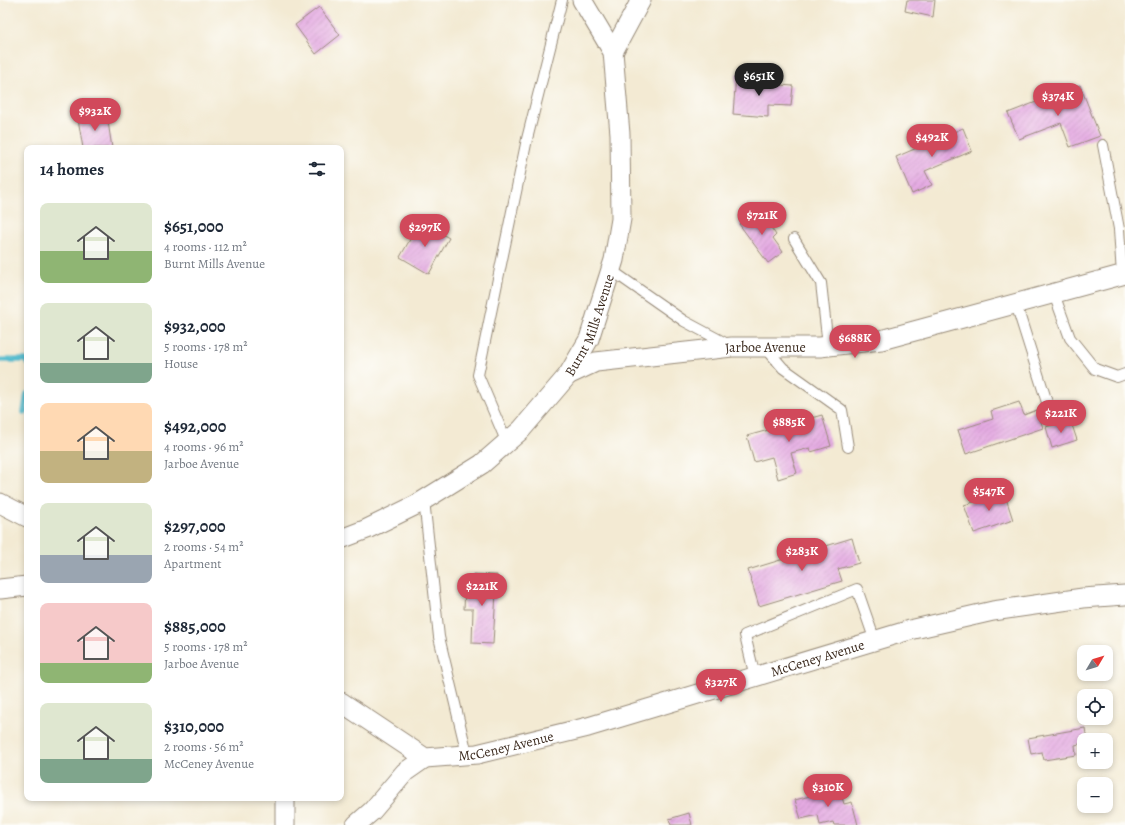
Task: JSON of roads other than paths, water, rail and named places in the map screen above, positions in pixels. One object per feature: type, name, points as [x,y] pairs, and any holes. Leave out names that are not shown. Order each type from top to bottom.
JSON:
[{"type":"street","name":"Burnt Mills Avenue","points":[[344,538],[367,529],[416,505],[482,464],[521,430],[568,375],[589,339],[614,260],[621,219],[620,134],[613,52],[582,0]]},
{"type":"street","points":[[613,52],[641,0]]},
{"type":"street","name":"Jarboe Avenue","points":[[568,375],[596,362],[732,347],[828,346],[881,340],[1123,274]]},
{"type":"street","points":[[0,503],[24,515]]},
{"type":"street","points":[[0,589],[24,586]]},
{"type":"street","name":"McCeney Avenue","points":[[425,758],[477,754],[588,727],[910,630],[993,611],[1082,598],[1125,595]]},
{"type":"street","points":[[344,704],[425,758],[405,772],[372,811],[356,825]]},
{"type":"street","points":[[285,801],[285,825]]},
{"type":"lane","points":[[507,443],[478,375],[527,139],[562,0]]},
{"type":"lane","points":[[1103,145],[1119,229],[1123,274]]},
{"type":"lane","points":[[794,239],[821,283],[828,346]]},
{"type":"lane","points":[[610,270],[684,321],[732,347]]},
{"type":"lane","points":[[1054,294],[1070,338],[1095,369],[1117,377],[1125,374]]},
{"type":"lane","points":[[1016,304],[1051,415]]},
{"type":"lane","points":[[765,347],[783,368],[842,410],[848,447]]},
{"type":"lane","points":[[424,500],[439,637],[467,754]]},
{"type":"lane","points":[[755,677],[745,635],[857,589],[876,641]]},
{"type":"waterway","points":[[0,360],[24,360]]}]
